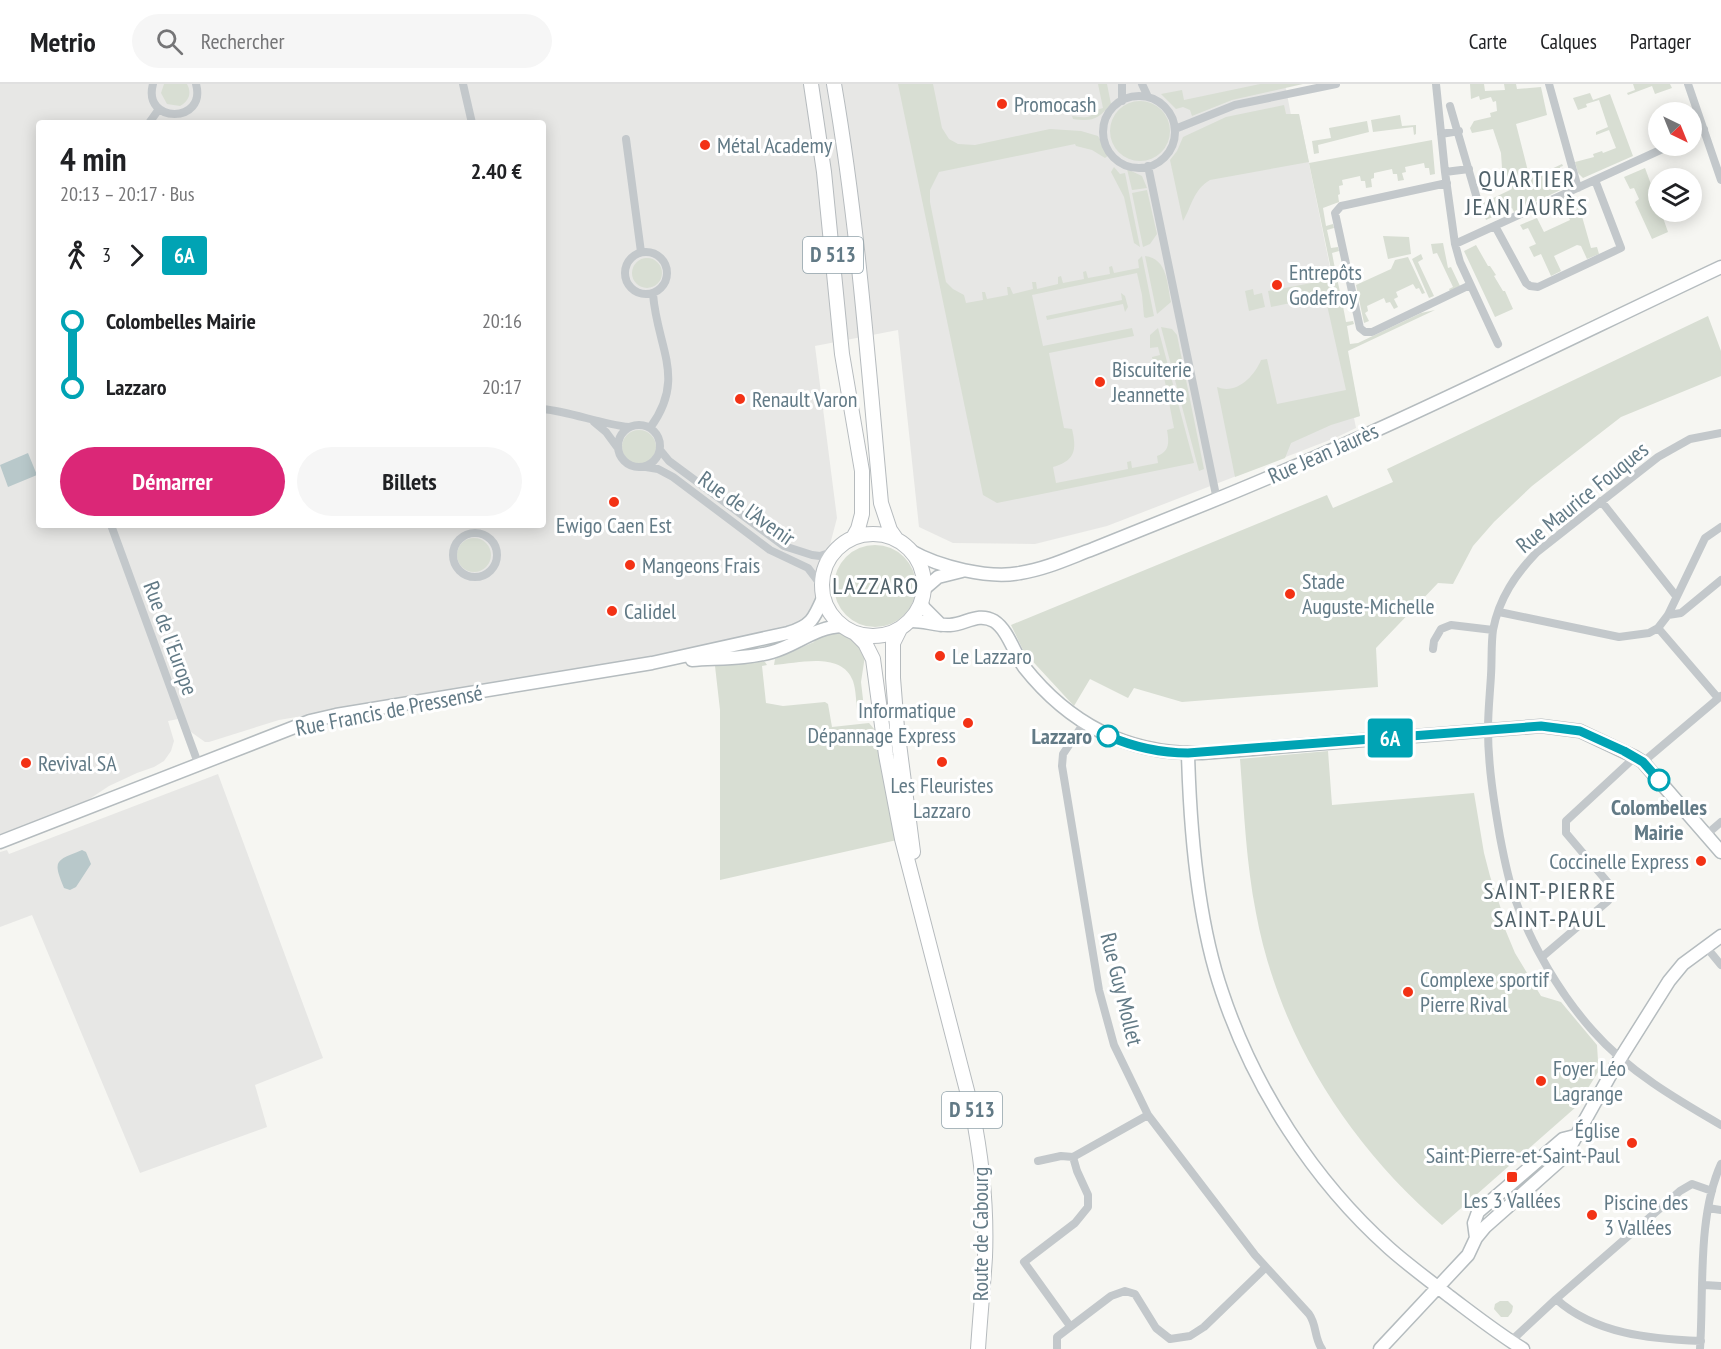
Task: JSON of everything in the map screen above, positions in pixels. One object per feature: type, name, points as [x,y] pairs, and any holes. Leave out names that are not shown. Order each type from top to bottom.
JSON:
[{"type":"main road","name":"D 513","points":[[811,84],[824,172],[842,354],[862,471],[862,514],[853,538]]},
{"type":"main road","name":"D 513","points":[[834,84],[856,234],[881,503],[890,530],[897,540]]},
{"type":"main road","points":[[875,534],[897,540],[911,551],[922,569],[923,596],[904,625],[878,636],[855,633],[842,626],[834,618],[822,592],[824,570],[835,551],[853,538],[875,534]]},
{"type":"main road","name":"D 513","points":[[904,625],[893,643],[892,678],[920,911]]},
{"type":"main road","name":"D 513","points":[[855,633],[865,643],[873,659],[886,755],[902,839],[920,911]]},
{"type":"main road","name":"Route de Cabourg","points":[[920,911],[980,1149],[985,1207],[985,1247],[978,1349]]},
{"type":"street","points":[[153,84],[152,95],[159,109],[172,115],[187,112],[196,101],[198,94],[196,84]]},
{"type":"street","points":[[463,84],[471,120]]},
{"type":"street","points":[[1122,84],[1122,100]]},
{"type":"street","points":[[1142,84],[1148,97]]},
{"type":"street","points":[[1175,129],[1235,105],[1312,86],[1336,84]]},
{"type":"street","points":[[1436,84],[1455,244],[1460,262],[1498,344]]},
{"type":"street","points":[[1549,84],[1578,188]]},
{"type":"street","points":[[1688,84],[1721,180]]},
{"type":"street","points":[[1135,96],[1148,97],[1160,102],[1167,109],[1175,129],[1171,148],[1160,161],[1136,168],[1115,158],[1108,150],[1104,139],[1104,128],[1107,117],[1122,100],[1135,96]]},
{"type":"street","points":[[1450,106],[1478,202]]},
{"type":"street","points":[[151,120],[159,109]]},
{"type":"street","points":[[1441,134],[1459,131]]},
{"type":"street","points":[[626,139],[641,252]]},
{"type":"street","points":[[1455,244],[1648,156]]},
{"type":"street","points":[[1149,166],[1217,500]]},
{"type":"street","points":[[1445,172],[1469,169]]},
{"type":"street","points":[[1495,226],[1526,283],[1538,287],[1621,248],[1595,180]]},
{"type":"street","points":[[1447,183],[1341,206],[1335,213],[1360,328],[1371,333],[1470,285]]},
{"type":"street","points":[[641,252],[656,253],[666,263],[668,269],[663,287],[653,294],[639,293],[628,285],[626,278],[625,272],[630,259],[641,252]]},
{"type":"street","name":"Rue Jean Jaurès","points":[[911,551],[965,571],[997,575],[1040,569],[1217,500],[1365,435],[1721,267]]},
{"type":"street","points":[[650,428],[664,408],[670,380],[654,309],[653,294]]},
{"type":"street","points":[[546,410],[591,420],[612,426],[640,425],[650,428],[657,434],[660,441],[660,450],[656,460],[646,467],[636,468],[627,464],[620,457],[617,447],[606,432],[591,420]]},
{"type":"street","points":[[617,447],[619,439],[629,427]]},
{"type":"street","name":"Rue Maurice Fouques","points":[[1721,433],[1690,440],[1672,448],[1601,501],[1538,552],[1522,568],[1510,584],[1493,630],[1488,730],[1493,797],[1505,865],[1514,898],[1542,957],[1572,1005],[1594,1032],[1620,1058],[1670,1094],[1721,1125]]},
{"type":"street","name":"Rue de l'Avenir","points":[[660,450],[669,461],[776,541],[793,550],[812,555],[820,556],[835,551]]},
{"type":"street","name":"Rue de l'Avenir","points":[[646,467],[658,469],[673,477],[770,550],[808,568],[822,592]]},
{"type":"street","points":[[1601,501],[1677,596]]},
{"type":"street","points":[[1499,612],[1619,637],[1649,633],[1658,628],[1668,615],[1705,538],[1721,527]]},
{"type":"street","name":"Rue de l'Europe","points":[[112,528],[198,763]]},
{"type":"street","points":[[469,529],[488,537],[493,542],[497,554],[494,567],[477,577],[463,574],[454,562],[453,548],[469,529]]},
{"type":"street","points":[[941,625],[924,608],[923,596],[938,577],[965,571]]},
{"type":"street","points":[[1668,615],[1681,613],[1721,580]]},
{"type":"street","points":[[652,663],[800,629],[812,621],[822,592]]},
{"type":"street","points":[[904,625],[955,625],[978,618],[993,621],[1004,631],[1019,659],[1040,686],[1069,713],[1126,744],[1152,750],[1188,753],[1541,726],[1580,731],[1639,760],[1721,852]]},
{"type":"street","points":[[1433,649],[1434,641],[1441,629],[1451,625],[1493,630]]},
{"type":"street","points":[[652,663],[759,655],[788,646],[826,628],[842,626]]},
{"type":"street","points":[[1542,957],[1608,901],[1612,891],[1610,885],[1566,833],[1566,821],[1626,767],[1639,760],[1720,697],[1658,628]]},
{"type":"street","name":"Rue Francis de Pressensé","points":[[0,842],[282,730],[336,715],[652,663]]},
{"type":"street","name":"Rue Guy Mollet","points":[[1084,723],[1061,759],[1099,990],[1114,1045],[1148,1115],[1265,1268],[1314,1320],[1317,1341],[1322,1349]]},
{"type":"street","points":[[1188,753],[1197,874],[1207,934],[1221,990],[1243,1045],[1268,1097],[1322,1176],[1389,1247],[1438,1287],[1523,1349]]},
{"type":"street","points":[[1706,835],[1721,822]]},
{"type":"street","points":[[1380,1349],[1468,1255],[1476,1238],[1474,1224],[1479,1212],[1563,1139],[1575,1136],[1620,1058],[1669,981],[1683,964],[1721,936]]},
{"type":"street","points":[[1707,948],[1721,965]]},
{"type":"street","points":[[1038,1161],[1062,1156],[1073,1157],[1148,1115]]},
{"type":"street","points":[[1070,1326],[1024,1262],[1075,1223],[1088,1207],[1088,1195],[1073,1157]]},
{"type":"street","points":[[1556,1299],[1579,1317],[1615,1330],[1648,1338],[1700,1345],[1708,1208],[1721,1164]]},
{"type":"street","points":[[1511,1341],[1680,1191],[1692,1184],[1712,1191]]},
{"type":"street","points":[[1708,1208],[1721,1210]]},
{"type":"street","points":[[1057,1349],[1057,1337],[1110,1296],[1125,1290],[1135,1294],[1156,1328],[1170,1339],[1190,1336],[1214,1317],[1265,1268]]},
{"type":"street","points":[[1704,1285],[1721,1286]]},
{"type":"shaded area","points":[[0,84],[1285,84],[1291,115],[1299,114],[1360,416],[1354,418],[1356,428],[1107,526],[1035,544],[953,543],[919,527],[898,330],[815,346],[837,518],[811,617],[795,629],[595,674],[593,666],[279,720],[209,742],[205,742],[191,732],[183,718],[168,721],[174,741],[164,761],[109,786],[76,808],[0,834]]},
{"type":"shaded area","points":[[164,84],[187,84],[189,94],[183,104],[180,106],[167,104],[161,93]]},
{"type":"shaded area","points":[[898,84],[933,84],[942,128],[949,139],[958,144],[975,145],[1050,129],[1081,131],[1098,136],[1109,155],[1105,158],[1075,144],[939,172],[930,190],[930,202],[946,282],[964,295],[966,303],[983,300],[982,292],[985,292],[987,299],[1008,295],[1007,287],[1010,287],[1013,294],[1033,289],[1032,282],[1036,282],[1037,289],[1058,284],[1058,277],[1061,276],[1063,283],[1084,279],[1083,272],[1086,271],[1088,278],[1110,274],[1109,267],[1112,266],[1114,273],[1139,268],[1138,260],[1142,256],[1154,316],[1144,317],[1137,273],[1032,295],[1043,346],[1132,328],[1134,336],[1049,353],[1064,428],[1072,429],[1074,443],[1073,454],[1070,458],[1053,467],[1056,483],[1128,469],[1127,462],[1131,461],[1132,468],[1158,463],[1157,456],[1168,446],[1167,430],[1174,428],[1164,377],[1157,378],[1152,357],[1160,355],[1158,347],[1150,348],[1150,335],[1158,328],[1194,463],[997,503],[983,495]]},
{"type":"shaded area","points":[[1098,84],[1107,84],[1111,104],[1095,118],[1073,119],[1072,116],[1089,117],[1096,110],[1103,108]]},
{"type":"shaded area","points":[[1260,84],[1303,84],[1232,100],[1192,116],[1190,110],[1183,107],[1176,109],[1161,94],[1182,90],[1184,100]]},
{"type":"shaded area","points":[[1470,84],[1484,84],[1485,91],[1505,90],[1504,84],[1516,84],[1517,89],[1541,87],[1547,115],[1516,124],[1530,179],[1562,164],[1561,172],[1567,172],[1569,186],[1514,212],[1512,208],[1486,220],[1481,204],[1512,189],[1509,181],[1503,183],[1501,153],[1493,129],[1472,133],[1470,128],[1474,121],[1491,117],[1490,113],[1497,111],[1496,101],[1493,102],[1491,97],[1480,100],[1479,96],[1471,99]]},
{"type":"shaded area","points":[[1633,84],[1670,84],[1672,88],[1655,94],[1652,86],[1628,95],[1627,93],[1635,90]]},
{"type":"shaded area","points":[[1590,93],[1593,100],[1610,94],[1633,156],[1583,178],[1578,173],[1575,162],[1616,148],[1609,130],[1596,135],[1596,132],[1608,127],[1599,100],[1586,104],[1587,107],[1578,110],[1573,98]]},
{"type":"shaded area","points":[[1140,101],[1157,106],[1165,114],[1170,131],[1165,148],[1157,156],[1140,161],[1123,156],[1115,148],[1110,131],[1115,114],[1123,106]]},
{"type":"shaded area","points":[[1284,105],[1286,114],[1299,114],[1309,162],[1210,180],[1196,193],[1183,221],[1170,160],[1183,137],[1226,117]]},
{"type":"shaded area","points":[[1400,115],[1402,126],[1416,125],[1416,134],[1414,135],[1413,127],[1373,132],[1371,120]]},
{"type":"shaded area","points":[[1367,121],[1369,132],[1318,145],[1319,153],[1314,154],[1312,141],[1331,138],[1329,128]]},
{"type":"shaded area","points":[[1432,140],[1435,174],[1430,175],[1429,168],[1425,168],[1424,163],[1405,167],[1406,172],[1402,173],[1404,180],[1398,181],[1397,174],[1393,174],[1392,169],[1374,173],[1374,178],[1371,179],[1372,187],[1366,188],[1365,181],[1361,181],[1360,176],[1342,180],[1343,185],[1339,186],[1339,202],[1323,208],[1326,226],[1333,224],[1334,228],[1327,230],[1331,248],[1338,247],[1339,251],[1332,253],[1336,274],[1343,273],[1344,276],[1337,278],[1341,297],[1348,295],[1349,299],[1342,301],[1346,322],[1353,321],[1354,324],[1347,326],[1350,344],[1358,343],[1421,313],[1435,310],[1348,351],[1360,416],[1331,425],[1291,443],[1285,458],[1235,477],[1217,387],[1231,389],[1244,383],[1254,373],[1261,360],[1267,359],[1277,404],[1346,390],[1325,296],[1271,307],[1268,291],[1333,279],[1309,163]]},
{"type":"shaded area","points":[[1114,167],[1120,174],[1125,173],[1140,247],[1134,243],[1124,197],[1111,172]]},
{"type":"shaded area","points":[[1645,168],[1648,176],[1648,222],[1664,222],[1668,232],[1652,239],[1635,202],[1639,199],[1634,188],[1630,189],[1624,177]]},
{"type":"shaded area","points":[[1127,169],[1142,176],[1147,188],[1132,190]]},
{"type":"shaded area","points":[[1147,190],[1157,234],[1150,244],[1143,247],[1132,193]]},
{"type":"shaded area","points":[[1577,199],[1591,248],[1597,247],[1599,254],[1587,259],[1581,246],[1577,245],[1554,256],[1561,271],[1551,276],[1541,254],[1534,257],[1529,247],[1536,244],[1528,228],[1523,230],[1520,225],[1537,218],[1544,232],[1570,220],[1563,205]]},
{"type":"shaded area","points":[[1383,236],[1409,237],[1411,254],[1388,259]]},
{"type":"shaded area","points":[[1443,243],[1448,268],[1451,267],[1460,286],[1450,291],[1449,289],[1453,287],[1437,253],[1433,254],[1431,244]]},
{"type":"shaded area","points":[[1476,245],[1496,275],[1494,276],[1505,291],[1513,309],[1495,317],[1464,251]]},
{"type":"shaded area","points":[[1421,254],[1423,259],[1418,262],[1434,296],[1429,298],[1412,259]]},
{"type":"shaded area","points":[[1145,256],[1158,262],[1167,280],[1171,302],[1157,314]]},
{"type":"shaded area","points":[[1408,257],[1425,293],[1422,294],[1413,284],[1396,292],[1398,297],[1394,299],[1398,307],[1394,309],[1390,302],[1386,303],[1384,298],[1367,306],[1368,311],[1365,313],[1369,321],[1364,323],[1356,285],[1391,269],[1395,260]]},
{"type":"shaded area","points":[[647,258],[658,262],[662,273],[658,284],[647,288],[636,284],[632,273],[636,262]]},
{"type":"shaded area","points":[[1253,289],[1254,295],[1262,293],[1265,307],[1249,311],[1245,291]]},
{"type":"shaded area","points":[[1121,293],[1125,296],[1128,307],[1125,312],[1123,304],[1047,320],[1046,316],[1122,300]]},
{"type":"shaded area","points":[[1708,316],[1721,351],[1721,376],[1621,417],[1532,486],[1494,522],[1473,546],[1453,584],[1438,583],[1376,648],[1378,687],[1182,702],[1134,688],[1128,698],[1090,679],[1074,706],[1024,652],[1011,625],[1327,495],[1333,508],[1393,482],[1387,469]]},
{"type":"shaded area","points":[[1161,327],[1172,329],[1177,335],[1204,469],[1199,471]]},
{"type":"shaded area","points":[[639,430],[651,435],[656,447],[651,459],[639,464],[627,459],[622,447],[627,435]]},
{"type":"shaded area","points":[[28,453],[36,475],[8,487],[0,465]]},
{"type":"shaded area","points":[[474,538],[486,543],[491,555],[486,567],[474,572],[462,567],[457,555],[462,543]]},
{"type":"shaded area","points":[[867,545],[883,545],[898,552],[909,563],[916,578],[913,602],[904,615],[883,627],[867,627],[852,620],[841,609],[834,594],[834,578],[841,563],[852,552]]},
{"type":"shaded area","points":[[836,631],[848,636],[858,644],[865,656],[861,682],[864,708],[857,710],[853,681],[840,666],[819,661],[774,665],[775,659],[814,642],[816,636]]},
{"type":"shaded area","points":[[757,660],[767,665],[762,666],[766,703],[783,706],[825,702],[828,704],[832,727],[869,723],[875,730],[897,840],[720,880],[720,710],[715,666]]},
{"type":"shaded area","name":"Complexe sportif Pierre Rival","points":[[1328,751],[1332,805],[1474,793],[1484,853],[1502,912],[1499,913],[1500,917],[1515,953],[1541,996],[1561,1002],[1597,1045],[1598,1061],[1602,1066],[1576,1107],[1442,1225],[1377,1159],[1348,1123],[1322,1085],[1300,1044],[1282,1002],[1267,958],[1256,913],[1250,875],[1240,759]]},
{"type":"shaded area","points":[[218,774],[323,1058],[255,1085],[267,1127],[140,1173],[32,915],[0,927],[0,852],[7,850],[9,854]]},
{"type":"shaded area","points":[[82,850],[86,852],[91,864],[76,887],[70,890],[64,888],[58,871],[59,862]]},
{"type":"shaded area","points":[[1508,1301],[1513,1306],[1508,1317],[1501,1317],[1494,1309],[1495,1304]]},
{"type":"bus line","name":"6A","points":[[1108,736],[1126,744],[1152,750],[1202,753],[1541,726],[1580,731],[1624,751],[1643,762],[1659,780]]},
{"type":"place","name":"Promocash","points":[[1002,104]]},
{"type":"place","name":"Métal Academy","points":[[705,145]]},
{"type":"place","name":"Entrepôts Godefroy","points":[[1277,285]]},
{"type":"place","name":"Biscuiterie Jeannette","points":[[1100,382]]},
{"type":"place","name":"Renault Varon","points":[[740,399]]},
{"type":"place","name":"Ewigo Caen Est","points":[[614,502]]},
{"type":"place","name":"Mangeons Frais","points":[[630,565]]},
{"type":"place","name":"Stade Auguste-Michelle","points":[[1290,594]]},
{"type":"place","name":"Calidel","points":[[612,611]]},
{"type":"place","name":"Le Lazzaro","points":[[940,656]]},
{"type":"place","name":"Informatique Dépannage Express","points":[[968,723]]},
{"type":"place","name":"Lazzaro","points":[[1108,736]]},
{"type":"place","name":"Les Fleuristes Lazzaro","points":[[942,762]]},
{"type":"place","name":"Revival SA","points":[[26,763]]},
{"type":"place","name":"Colombelles Mairie","points":[[1659,780]]},
{"type":"place","name":"Coccinelle Express","points":[[1701,861]]},
{"type":"place","name":"Complexe sportif Pierre Rival","points":[[1408,992]]},
{"type":"place","name":"Foyer Léo Lagrange","points":[[1541,1081]]},
{"type":"place","name":"Église Saint-Pierre-et-Saint-Paul","points":[[1632,1143]]},
{"type":"place","name":"Les 3 Vallées","points":[[1512,1177]]},
{"type":"place","name":"Piscine des 3 Vallées","points":[[1592,1215]]},
{"type":"district","name":"QUARTIER JEAN JAURÈS","points":[[1527,193]]},
{"type":"district","name":"LAZZARO","points":[[876,586]]},
{"type":"district","name":"SAINT-PIERRE SAINT-PAUL","points":[[1550,905]]}]
